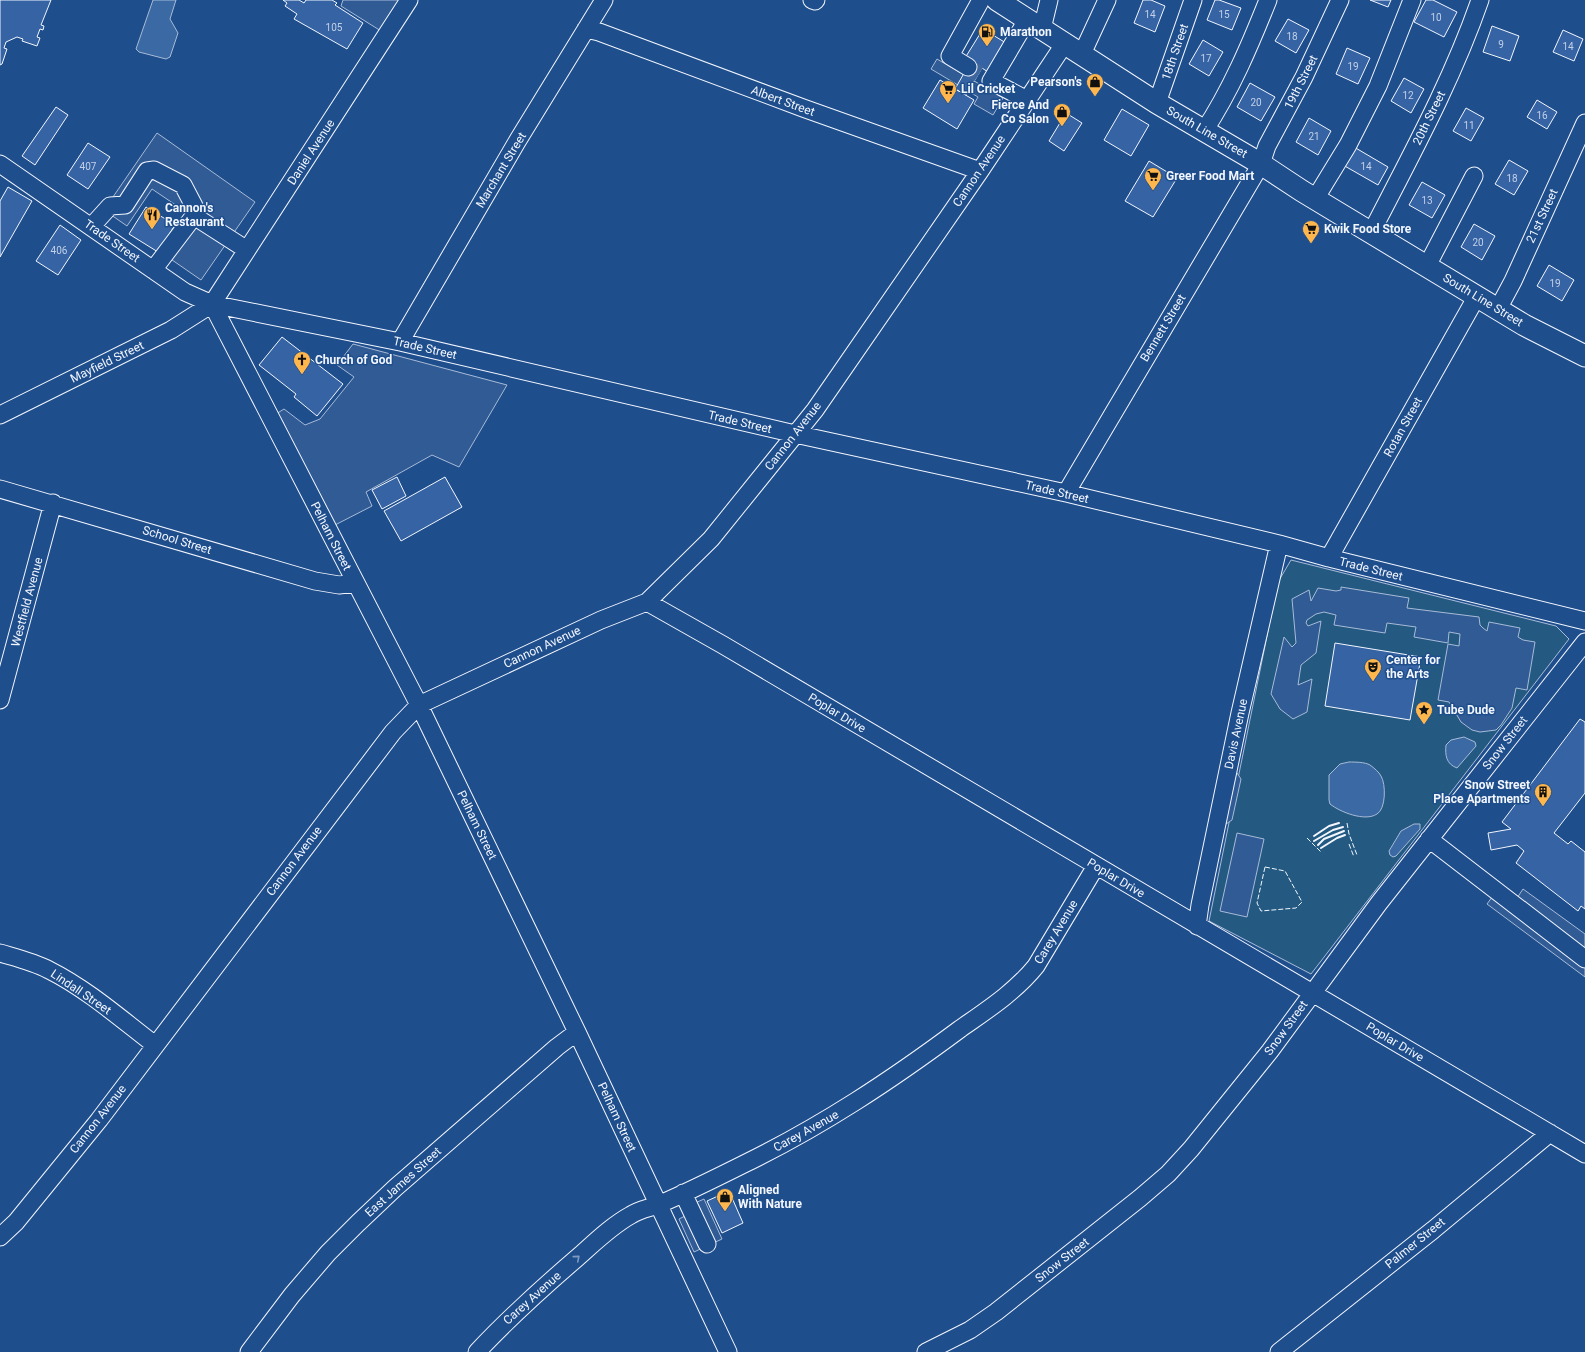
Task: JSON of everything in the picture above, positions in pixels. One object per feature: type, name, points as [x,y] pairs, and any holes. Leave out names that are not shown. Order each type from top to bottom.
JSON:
[{"type":"main road","name":"South Line Street","points":[[997,0],[1157,103],[1261,164],[1371,233],[1524,325],[1585,356]]},
{"type":"street","name":"Daniel Avenue","points":[[212,304],[409,0]]},
{"type":"street","name":"Marchant Street","points":[[400,342],[518,140],[604,0]]},
{"type":"street","points":[[812,0],[815,2],[816,0]]},
{"type":"street","points":[[981,0],[950,56],[979,74],[1027,100]]},
{"type":"street","points":[[979,74],[1035,24],[1050,0]]},
{"type":"street","points":[[1082,54],[1107,0]]},
{"type":"street","name":"18th Street","points":[[1157,103],[1194,0]]},
{"type":"street","points":[[1204,131],[1220,107],[1236,75],[1268,0]]},
{"type":"street","name":"19th Street","points":[[1261,164],[1267,146],[1304,77],[1340,0]]},
{"type":"street","points":[[1315,199],[1348,145],[1378,86],[1412,0]]},
{"type":"street","name":"20th Street","points":[[1371,233],[1444,90],[1460,54],[1480,0]]},
{"type":"street","name":"Albert Street","points":[[586,29],[599,32],[803,108],[980,171]]},
{"type":"street","name":"Cannon Avenue","points":[[0,1237],[16,1222],[98,1120],[393,732],[418,705],[600,620],[647,602],[711,539],[815,410],[980,171],[1065,43]]},
{"type":"street","name":"21st Street","points":[[1498,309],[1585,123]]},
{"type":"street","name":"Trade Street","points":[[0,164],[185,292],[212,304],[400,342],[795,434],[1066,493],[1280,544],[1329,558],[1585,621]]},
{"type":"street","name":"Bennett Street","points":[[1066,493],[1261,164]]},
{"type":"street","points":[[91,227],[110,206],[125,205],[147,171],[154,170],[183,185],[194,206],[194,216],[153,270]]},
{"type":"street","points":[[1427,266],[1474,176]]},
{"type":"street","points":[[194,216],[248,250]]},
{"type":"street","name":"Rotan Street","points":[[1329,558],[1477,296]]},
{"type":"street","name":"Mayfield Street","points":[[0,415],[171,330],[212,304]]},
{"type":"street","name":"Pelham Street","points":[[212,304],[418,705],[577,1032],[728,1352]]},
{"type":"street","name":"School Street","points":[[0,489],[53,503],[315,581],[339,585],[355,583]]},
{"type":"street","name":"Westfield Avenue","points":[[0,700],[53,503]]},
{"type":"street","name":"Davis Avenue","points":[[1197,926],[1237,727],[1280,544]]},
{"type":"street","name":"Poplar Drive","points":[[647,602],[723,645],[1585,1154]]},
{"type":"street","name":"Snow Street","points":[[926,1352],[970,1330],[996,1312],[1168,1174],[1191,1149],[1270,1051],[1379,903],[1585,642]]},
{"type":"street","points":[[1430,839],[1585,959]]},
{"type":"street","name":"Carey Avenue","points":[[477,1352],[502,1326],[597,1241],[632,1214],[658,1205],[780,1146],[836,1115],[905,1069],[1014,989],[1026,979],[1036,966],[1096,866]]},
{"type":"street","name":"Lindall Street","points":[[0,953],[48,969],[68,980],[123,1020],[154,1045]]},
{"type":"street","name":"East James Street","points":[[249,1352],[292,1296],[328,1253],[358,1223],[395,1188],[557,1047],[577,1032]]},
{"type":"street","name":"Palmer Street","points":[[1279,1352],[1433,1230],[1550,1133]]},
{"type":"street","points":[[683,1193],[707,1244]]},
{"type":"street","points":[[673,1237],[697,1224]]},
{"type":"shaded area","points":[[153,0],[176,0],[170,19],[178,33],[170,57],[166,59],[139,52],[136,49]]},
{"type":"shaded area","points":[[343,0],[400,0],[381,31],[341,6]]},
{"type":"shaded area","points":[[937,59],[1003,98],[993,115],[974,104],[978,97],[931,69]]},
{"type":"shaded area","points":[[157,133],[255,202],[201,280],[162,253],[189,214],[152,189],[127,226],[104,210]]},
{"type":"shaded area","points":[[353,344],[507,385],[459,467],[432,455],[366,492],[372,506],[335,525],[276,414],[284,409],[305,425],[320,419],[354,377],[337,365]]},
{"type":"shaded area","points":[[1291,560],[1556,626],[1569,639],[1311,974],[1209,921],[1278,582]]},
{"type":"shaded area","points":[[1341,587],[1409,598],[1407,608],[1479,617],[1480,625],[1487,631],[1489,622],[1520,628],[1518,637],[1523,640],[1535,642],[1527,690],[1516,688],[1512,708],[1496,730],[1480,732],[1472,730],[1461,722],[1449,702],[1438,700],[1448,644],[1459,646],[1460,634],[1449,632],[1448,643],[1414,637],[1416,627],[1387,623],[1385,633],[1334,625],[1336,615],[1324,612],[1316,614],[1307,620],[1306,623],[1308,626],[1321,621],[1316,653],[1301,665],[1298,685],[1312,679],[1307,712],[1293,719],[1280,709],[1271,694],[1284,637],[1292,647],[1296,643],[1292,599],[1309,590],[1311,601],[1318,588],[1336,591],[1341,590]]},
{"type":"shaded area","points":[[1464,737],[1475,742],[1476,746],[1457,768],[1448,762],[1446,745],[1451,740]]},
{"type":"shaded area","points":[[1349,762],[1368,764],[1381,776],[1384,785],[1384,802],[1377,814],[1366,817],[1353,815],[1346,813],[1330,804],[1329,775],[1340,764]]},
{"type":"shaded area","points":[[1235,770],[1241,779],[1232,820],[1223,826]]},
{"type":"shaded area","points":[[1414,824],[1420,824],[1420,829],[1396,856],[1393,857],[1390,855],[1389,851],[1401,831]]},
{"type":"shaded area","points":[[1237,833],[1264,839],[1247,917],[1220,911]]},
{"type":"shaded area","points":[[1498,889],[1515,901],[1523,889],[1585,934],[1585,977],[1487,904]]},
{"type":"shaded area","points":[[704,1199],[722,1239],[694,1252],[679,1219],[687,1215],[684,1208]]},
{"type":"building","points":[[0,0],[51,0],[41,25],[44,26],[43,30],[40,29],[37,37],[40,38],[37,46],[22,41],[23,39],[17,37],[6,42],[4,48],[7,49],[2,64],[0,65]]},
{"type":"building","points":[[283,0],[299,0],[304,3],[306,0],[332,0],[337,3],[335,5],[363,23],[347,49],[294,19],[297,14],[285,6],[287,3]]},
{"type":"building","points":[[1143,0],[1151,0],[1165,6],[1155,32],[1134,23]]},
{"type":"building","points":[[1215,0],[1241,8],[1232,30],[1207,20]]},
{"type":"building","points":[[1370,0],[1391,0],[1388,7]]},
{"type":"building","points":[[1426,0],[1433,0],[1457,12],[1444,37],[1414,22]]},
{"type":"building","points":[[1288,19],[1309,30],[1296,53],[1275,41]]},
{"type":"building","points":[[1492,26],[1519,36],[1510,61],[1483,52]]},
{"type":"building","points":[[983,29],[1006,43],[988,72],[982,68],[966,95],[955,89],[971,61],[965,58]]},
{"type":"building","points":[[1563,30],[1583,39],[1574,61],[1553,52]]},
{"type":"building","points":[[1203,40],[1223,52],[1209,76],[1189,64]]},
{"type":"building","points":[[1347,48],[1370,58],[1358,84],[1336,74]]},
{"type":"building","points":[[1404,78],[1424,89],[1411,113],[1391,101]]},
{"type":"building","name":"Lil Cricket","points":[[940,80],[974,100],[957,129],[923,108]]},
{"type":"building","points":[[1250,83],[1275,97],[1261,121],[1237,107]]},
{"type":"building","points":[[1537,100],[1557,112],[1547,129],[1527,117]]},
{"type":"building","points":[[56,107],[68,115],[35,165],[22,156]]},
{"type":"building","points":[[1466,108],[1484,118],[1471,141],[1453,131]]},
{"type":"building","points":[[1122,109],[1149,125],[1131,156],[1104,140]]},
{"type":"building","points":[[1066,113],[1082,123],[1064,151],[1049,141]]},
{"type":"building","points":[[1309,118],[1331,131],[1318,155],[1296,142]]},
{"type":"building","points":[[88,143],[110,157],[88,189],[67,175]]},
{"type":"building","points":[[1354,147],[1388,167],[1378,185],[1343,165]]},
{"type":"building","points":[[1509,160],[1528,171],[1514,195],[1495,184]]},
{"type":"building","points":[[1149,161],[1177,178],[1153,217],[1125,201]]},
{"type":"building","points":[[1422,182],[1445,195],[1432,218],[1409,205]]},
{"type":"building","points":[[8,187],[32,201],[0,257],[0,201]]},
{"type":"building","name":"Cannon's Restaurant","points":[[146,207],[175,225],[158,252],[129,234]]},
{"type":"building","points":[[1474,224],[1495,236],[1482,260],[1461,247]]},
{"type":"building","points":[[60,225],[81,240],[58,275],[36,261]]},
{"type":"building","points":[[1549,265],[1574,280],[1562,301],[1537,286]]},
{"type":"building","name":"Church of God","points":[[282,337],[343,384],[317,416],[294,397],[296,394],[259,365]]},
{"type":"building","points":[[397,477],[406,496],[382,509],[372,490]]},
{"type":"building","points":[[445,477],[462,507],[401,541],[384,511]]},
{"type":"building","name":"Center for the Arts","points":[[1335,643],[1421,657],[1410,720],[1325,706]]},
{"type":"building","name":"Snow Street Place Apartments","points":[[1580,719],[1585,722],[1585,793],[1554,833],[1568,844],[1571,841],[1585,852],[1585,909],[1581,906],[1578,911],[1516,863],[1524,851],[1517,845],[1491,850],[1488,833],[1511,829],[1502,822]]},
{"type":"building","name":"Aligned With Nature","points":[[729,1191],[743,1223],[722,1233],[707,1201]]},
{"type":"tunnel","points":[[968,67],[979,74]]},
{"type":"fence","points":[[1347,823],[1349,834],[1357,855]]},
{"type":"fence","points":[[1307,838],[1321,852]]},
{"type":"fence","points":[[1349,844],[1354,857]]},
{"type":"fence","points":[[1265,867],[1285,871],[1302,902],[1296,908],[1261,911],[1257,903],[1265,867]]},
{"type":"wall","points":[[1314,836],[1329,826],[1339,823]]},
{"type":"wall","points":[[1314,841],[1333,830],[1343,827]]},
{"type":"wall","points":[[1318,845],[1324,839],[1344,831]]},
{"type":"wall","points":[[1321,848],[1345,835]]},
{"type":"place","name":"Marathon","points":[[987,47]]},
{"type":"place","name":"Pearson's","points":[[1095,97]]},
{"type":"place","name":"Lil Cricket","points":[[948,104]]},
{"type":"place","name":"Fierce And Co Salon","points":[[1062,127]]},
{"type":"place","name":"Greer Food Mart","points":[[1153,191]]},
{"type":"place","name":"Cannon's Restaurant","points":[[152,230]]},
{"type":"place","name":"Kwik Food Store","points":[[1311,244]]},
{"type":"place","name":"Church of God","points":[[302,375]]},
{"type":"place","name":"Center for the Arts","points":[[1373,682]]},
{"type":"place","name":"Tube Dude","points":[[1424,725]]},
{"type":"place","name":"Snow Street Place Apartments","points":[[1543,807]]},
{"type":"place","name":"Aligned With Nature","points":[[725,1212]]}]
